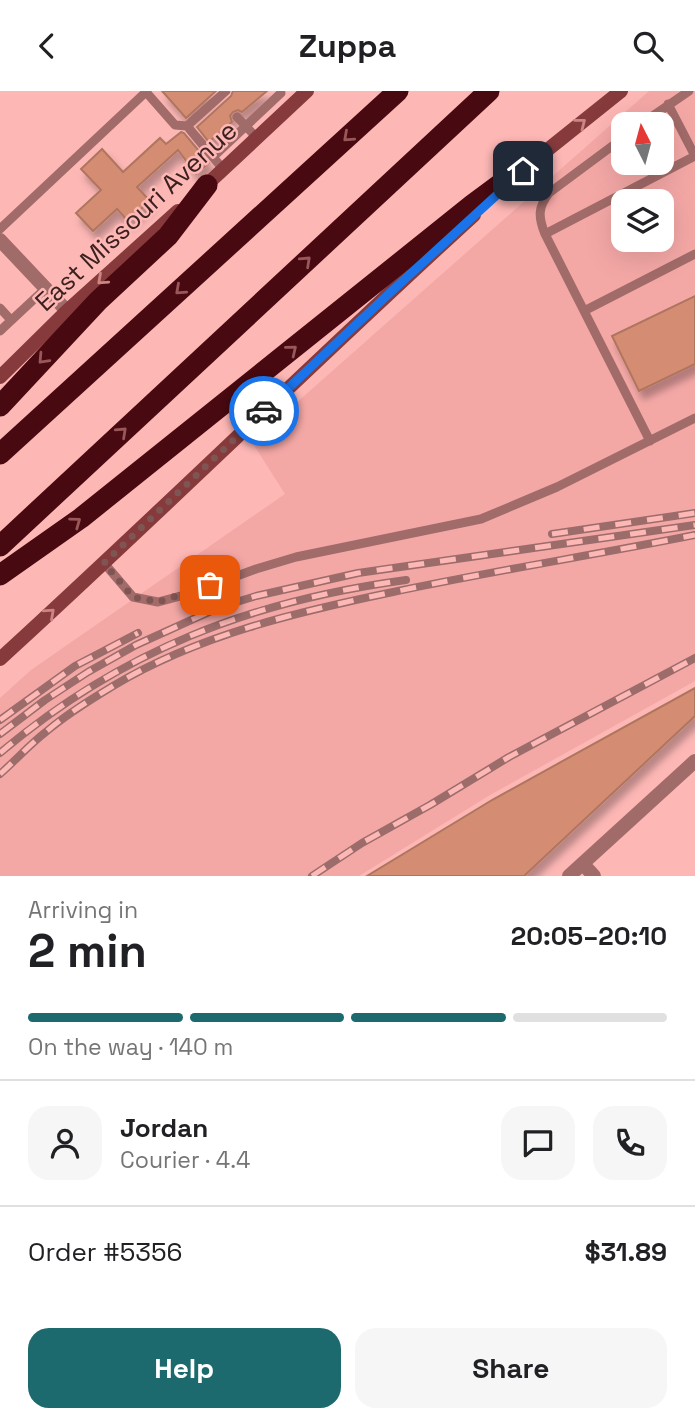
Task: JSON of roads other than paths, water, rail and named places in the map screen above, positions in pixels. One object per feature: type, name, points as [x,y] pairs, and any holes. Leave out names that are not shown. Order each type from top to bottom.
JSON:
[{"type":"highway","points":[[0,454],[398,91]]},
{"type":"highway","points":[[0,546],[489,91]]},
{"type":"highway","points":[[0,575],[81,518],[472,205],[541,154]]},
{"type":"highway","points":[[0,406],[98,301],[168,236],[207,185]]},
{"type":"main road","name":"East Missouri Avenue","points":[[0,377],[67,311],[307,91]]},
{"type":"main road","points":[[0,659],[541,154],[621,91]]},
{"type":"street","points":[[0,240],[67,311]]},
{"type":"street","points":[[569,876],[695,761]]},
{"type":"street","points":[[583,864],[594,876]]},
{"type":"lane","points":[[0,229],[146,91],[175,125],[187,126],[208,113],[223,97]]},
{"type":"lane","points":[[658,112],[688,91]]},
{"type":"lane","points":[[213,157],[280,92],[292,105]]},
{"type":"lane","points":[[253,103],[261,111]]},
{"type":"lane","points":[[545,233],[695,156],[668,104]]},
{"type":"lane","points":[[237,117],[257,138]]},
{"type":"lane","points":[[187,126],[223,169]]},
{"type":"lane","points":[[223,129],[231,139]]},
{"type":"lane","points":[[611,147],[549,193],[542,201],[540,221],[650,441]]},
{"type":"lane","points":[[584,311],[695,254]]},
{"type":"lane","points":[[0,331],[46,288]]},
{"type":"lane","points":[[0,308],[11,320]]},
{"type":"lane","points":[[104,563],[133,597],[158,602],[296,557],[481,519],[557,487],[695,418]]},
{"type":"railway","points":[[552,534],[695,513]]},
{"type":"railway","points":[[0,734],[45,700],[136,645],[220,607],[256,596],[358,573],[695,525]]},
{"type":"railway","points":[[0,774],[41,736],[87,702],[145,668],[214,639],[285,617],[357,600],[695,535]]},
{"type":"railway","points":[[0,753],[46,717],[93,686],[190,636],[241,617],[294,602],[349,589],[406,580]]},
{"type":"railway","points":[[0,720],[75,666],[138,633]]},
{"type":"railway","points":[[312,876],[362,843],[509,757],[695,658]]}]
